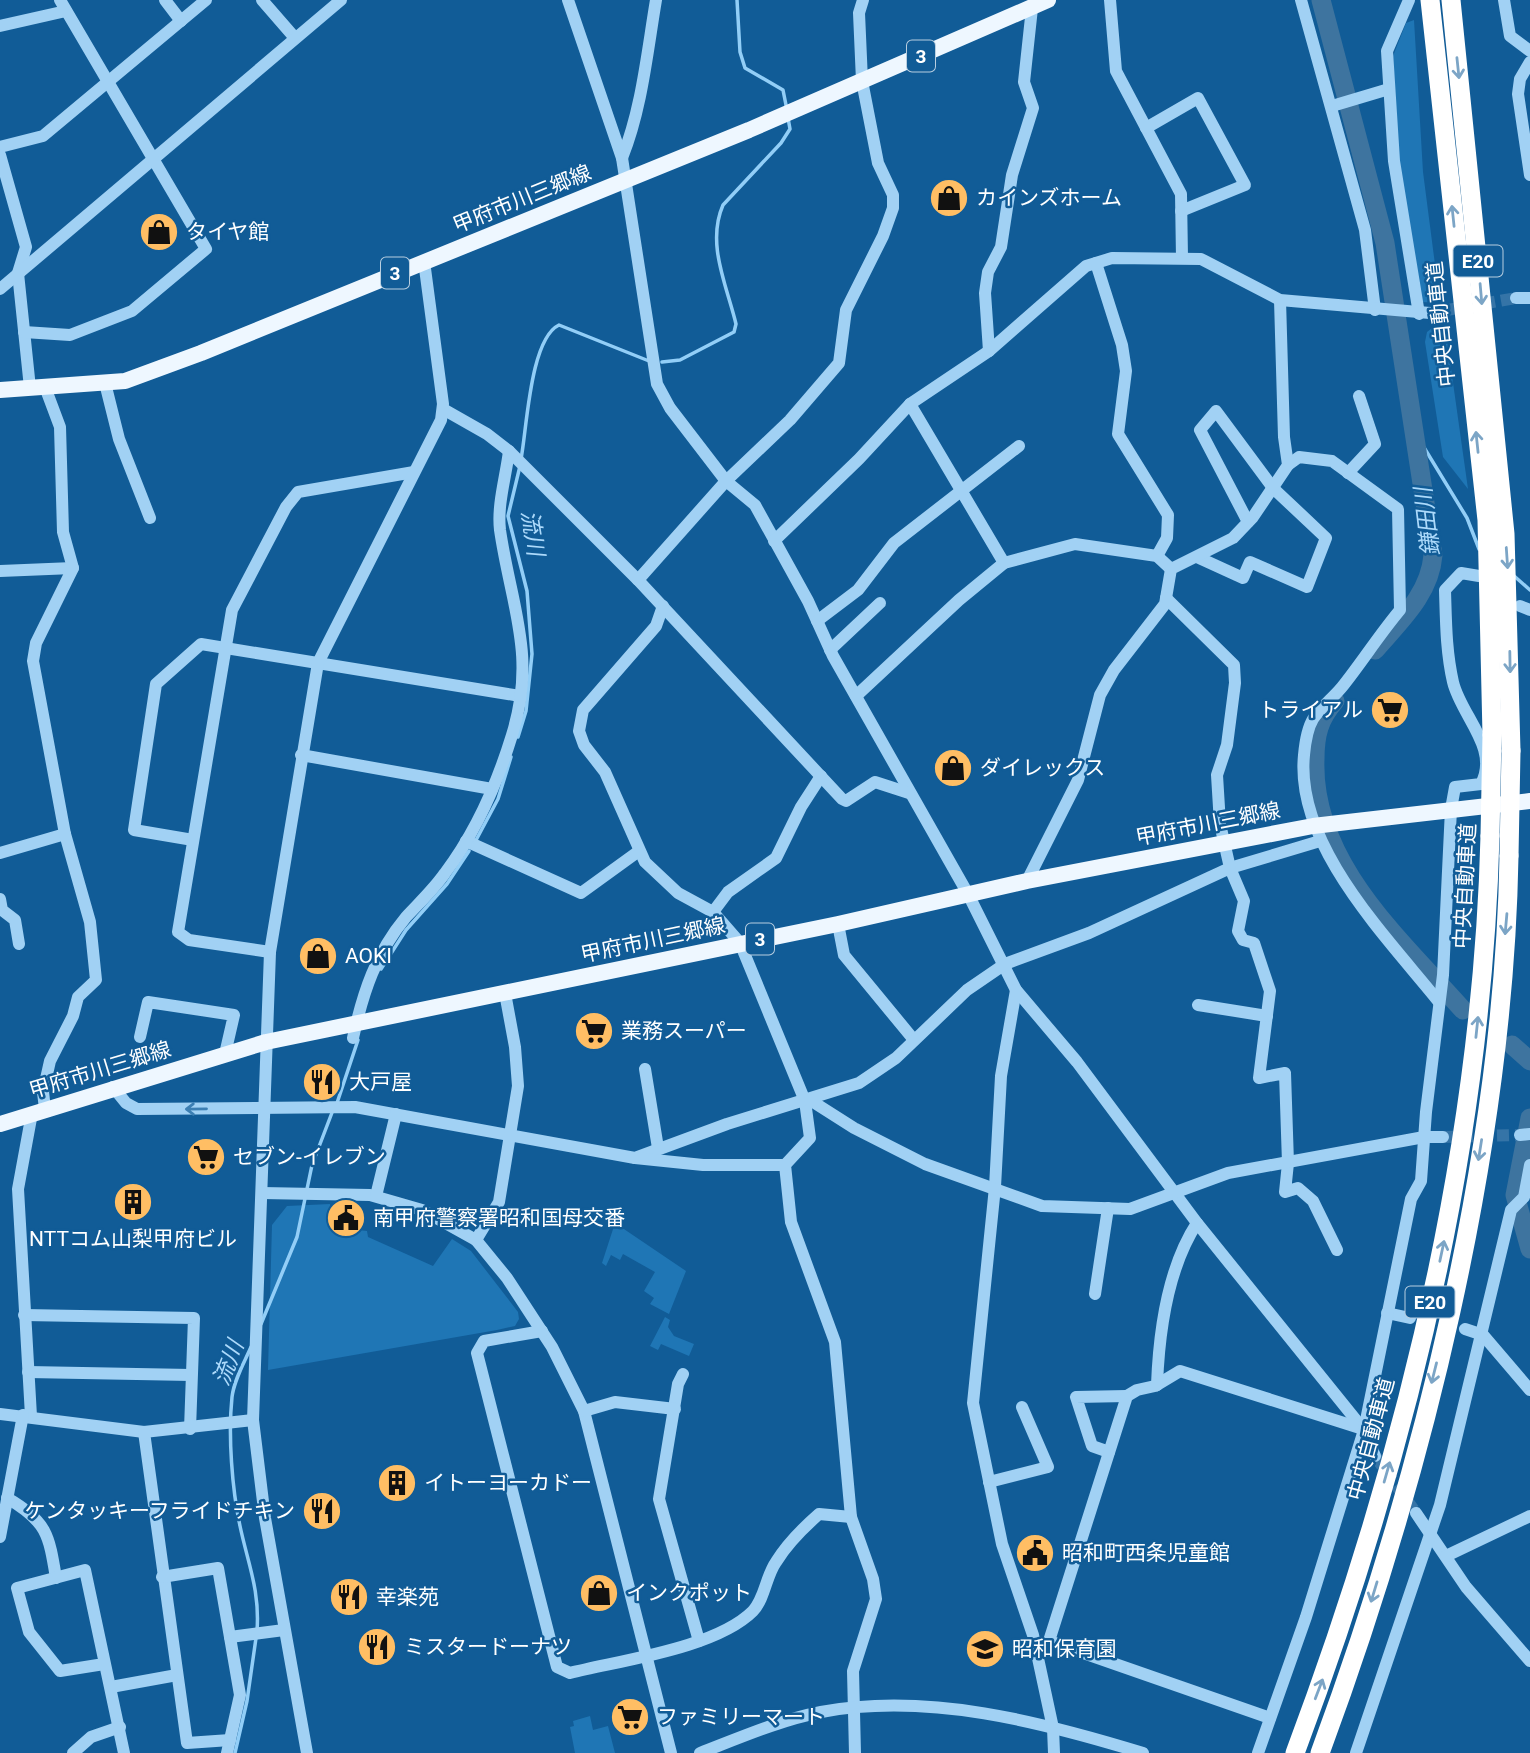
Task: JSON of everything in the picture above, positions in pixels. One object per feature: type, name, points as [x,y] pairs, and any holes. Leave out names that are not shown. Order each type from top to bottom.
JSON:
[{"type":"highway","name":"中央自動車道","points":[[1295,1753],[1363,1555],[1397,1437],[1447,1226],[1474,1059],[1485,955],[1492,735],[1484,577],[1486,510],[1430,0]]},
{"type":"highway","name":"中央自動車道","points":[[1320,1753],[1345,1685],[1384,1561],[1417,1443],[1466,1233],[1493,1061],[1509,856],[1511,751],[1520,604],[1504,521],[1451,0]]},
{"type":"main road","name":"甲府市川三郷線","points":[[0,390],[125,381],[201,353],[787,114],[1048,0]]},
{"type":"main road","name":"甲府市川三郷線","points":[[0,1124],[265,1042],[355,1031],[505,993],[838,924],[1027,881],[1313,826],[1530,801]]},
{"type":"street","points":[[166,0],[181,21]]},
{"type":"street","points":[[0,147],[43,136],[206,0]]},
{"type":"street","points":[[262,0],[295,38]]},
{"type":"street","points":[[0,289],[156,160],[341,0]]},
{"type":"street","points":[[568,0],[622,158],[643,309],[657,384],[670,408],[726,481],[755,505],[830,650],[968,894],[1016,990],[1092,1081],[1198,1223],[1364,1430],[1375,1456]]},
{"type":"street","points":[[622,158],[632,134],[656,0]]},
{"type":"street","points":[[638,580],[726,481],[790,420],[839,363],[846,310],[889,223],[893,195],[878,163],[862,81],[859,13],[863,0]]},
{"type":"street","points":[[1110,0],[1116,71],[1181,194],[1182,258]]},
{"type":"street","points":[[1301,0],[1365,230],[1378,311]]},
{"type":"street","points":[[774,541],[859,459],[910,404],[989,351],[1051,293],[1086,266],[1112,258],[1201,259],[1280,300],[1420,314],[1394,161],[1387,51],[1409,0]]},
{"type":"street","points":[[1504,0],[1510,36],[1515,43],[1530,51]]},
{"type":"street","points":[[0,26],[63,5],[206,249],[132,311],[69,335],[24,332]]},
{"type":"street","points":[[989,351],[985,293],[988,272],[1001,247],[1012,175],[1033,108],[1024,82],[1032,8]]},
{"type":"street","points":[[1530,62],[1520,79],[1517,94],[1530,174]]},
{"type":"street","points":[[1332,106],[1389,89]]},
{"type":"street","points":[[1146,128],[1198,98],[1245,185],[1181,211]]},
{"type":"street","points":[[0,155],[26,247],[18,273],[24,332],[37,388],[60,428],[63,532],[73,568],[36,643],[33,661],[65,834],[90,922],[96,979],[78,997],[73,1016],[50,1060],[18,1189],[27,1416],[0,1537]]},
{"type":"street","points":[[307,1753],[284,1630],[253,1420],[252,1369],[262,1193],[270,952],[317,663],[442,420],[443,409],[424,261]]},
{"type":"street","points":[[1096,263],[1122,345],[1126,370],[1118,435],[1168,515],[1167,537],[1157,556]]},
{"type":"street","points":[[1516,298],[1530,298]]},
{"type":"street","points":[[1280,300],[1283,437],[1288,465]]},
{"type":"street","points":[[105,383],[122,451],[150,518]]},
{"type":"street","points":[[1348,472],[1376,444],[1359,396]]},
{"type":"street","points":[[910,404],[1004,563]]},
{"type":"street","points":[[443,409],[487,434],[512,454],[638,580],[846,801],[875,782],[909,793]]},
{"type":"street","points":[[1197,557],[1243,578],[1250,562],[1307,587],[1326,538],[1273,488],[1216,411],[1200,430],[1248,522]]},
{"type":"street","points":[[817,621],[858,590],[894,543],[1019,446]]},
{"type":"street","points":[[355,1031],[368,979],[379,957],[404,920],[445,874],[466,841],[492,789],[513,732],[520,696],[522,635],[500,530],[512,454]]},
{"type":"street","points":[[1171,569],[1233,538],[1248,522],[1288,465],[1299,457],[1332,461],[1398,509],[1400,610],[1366,650],[1341,688],[1312,720],[1302,771],[1306,804],[1320,841],[1375,922],[1439,1002]]},
{"type":"street","points":[[270,952],[189,940],[178,932],[232,610],[292,496],[306,489],[414,472]]},
{"type":"street","points":[[856,695],[959,600],[1004,563],[1074,544],[1157,556],[1171,569]]},
{"type":"street","points":[[0,571],[73,568]]},
{"type":"street","points":[[1027,881],[1078,780],[1100,695],[1114,670],[1166,598],[1171,569]]},
{"type":"street","points":[[1258,1753],[1306,1617],[1364,1430],[1411,1199],[1421,1181],[1443,975],[1451,808],[1455,787],[1481,784],[1485,776],[1483,740],[1454,687],[1446,646],[1445,590],[1461,573],[1484,577]]},
{"type":"street","points":[[1166,598],[1234,665],[1235,683],[1227,745],[1217,775],[1223,842],[1230,868],[1244,901],[1238,932],[1243,940],[1254,943],[1270,991],[1259,1078],[1285,1073],[1288,1163],[1284,1192],[1298,1188],[1313,1201],[1338,1250]]},
{"type":"street","points":[[830,650],[880,603]]},
{"type":"street","points":[[113,1087],[126,1103],[137,1109],[355,1107],[635,1158],[703,1165],[785,1165],[810,1138],[808,1100],[740,943],[713,912],[678,893],[645,862],[605,772],[584,745],[579,721],[591,700],[656,626],[663,606]]},
{"type":"street","points":[[192,840],[134,830],[156,684],[201,644],[520,696]]},
{"type":"street","points":[[301,755],[492,789]]},
{"type":"street","points":[[713,912],[728,892],[776,858],[800,807],[821,776]]},
{"type":"street","points":[[0,853],[65,834]]},
{"type":"street","points":[[466,841],[581,893],[639,851]]},
{"type":"street","points":[[635,1158],[658,1148],[859,1083],[896,1058],[967,990],[1005,964],[1089,933],[1230,868],[1320,841]]},
{"type":"street","points":[[0,899],[2,910],[15,920],[19,944]]},
{"type":"street","points":[[838,924],[844,955],[914,1040]]},
{"type":"street","points":[[1016,990],[1001,1076],[995,1187],[973,1404],[1002,1544],[1033,1635],[1053,1728],[1054,1753]]},
{"type":"street","points":[[476,1240],[499,1202],[518,1086],[516,1047],[505,993]]},
{"type":"street","points":[[140,1037],[148,1002],[234,1015],[225,1054]]},
{"type":"street","points":[[1198,1005],[1266,1016]]},
{"type":"street","points":[[645,1069],[658,1148]]},
{"type":"street","points":[[808,1100],[925,1164],[1042,1206],[1130,1209],[1228,1173],[1424,1137],[1443,1137]]},
{"type":"street","points":[[376,1196],[396,1114]]},
{"type":"street","points":[[785,1165],[791,1222],[835,1342],[851,1517],[876,1599],[853,1671],[855,1753]]},
{"type":"street","points":[[1356,1753],[1430,1531],[1483,1335],[1511,1210],[1524,1197],[1530,1165]]},
{"type":"street","points":[[262,1193],[376,1196],[422,1210],[476,1240],[542,1331],[568,1375],[584,1411],[671,1753]]},
{"type":"street","points":[[1095,1294],[1108,1208]]},
{"type":"street","points":[[1157,1385],[1159,1332],[1185,1241],[1198,1223]]},
{"type":"street","points":[[1387,1313],[1409,1318]]},
{"type":"street","points":[[24,1315],[194,1318],[190,1429]]},
{"type":"street","points":[[1465,1329],[1483,1335],[1530,1390]]},
{"type":"street","points":[[542,1331],[484,1341],[477,1353],[557,1667],[570,1673],[699,1641],[728,1630],[755,1609],[775,1563],[819,1514],[851,1517]]},
{"type":"street","points":[[1109,1452],[1092,1446],[1076,1397],[1127,1396],[1157,1385],[1180,1371],[1364,1430]]},
{"type":"street","points":[[27,1372],[191,1375]]},
{"type":"street","points":[[683,1374],[678,1384],[676,1409],[659,1499],[699,1641]]},
{"type":"street","points":[[1127,1396],[1049,1641],[1270,1718]]},
{"type":"street","points":[[584,1411],[615,1402],[676,1409]]},
{"type":"street","points":[[989,1482],[1048,1467],[1022,1407]]},
{"type":"street","points":[[0,1414],[144,1432],[253,1420]]},
{"type":"street","points":[[144,1432],[162,1577],[187,1743],[229,1746],[240,1695],[218,1568],[162,1577]]},
{"type":"street","points":[[7,1498],[29,1510],[50,1537],[55,1578]]},
{"type":"street","points":[[1416,1513],[1491,1619],[1530,1661]]},
{"type":"street","points":[[1446,1556],[1530,1516]]},
{"type":"street","points":[[104,1664],[60,1671],[29,1632],[17,1588],[86,1570],[124,1753]]},
{"type":"street","points":[[230,1637],[284,1630]]},
{"type":"street","points":[[111,1687],[177,1675]]},
{"type":"street","points":[[699,1753],[786,1721],[852,1708],[930,1707],[1053,1728],[1143,1753]]},
{"type":"street","points":[[73,1753],[91,1737],[120,1727]]},
{"type":"shaded area","points":[[1414,20],[1423,172],[1440,303],[1422,302],[1401,194],[1393,56],[1406,23]]},
{"type":"shaded area","points":[[1436,325],[1445,326],[1468,489],[1443,457],[1425,342],[1427,332]]},
{"type":"shaded area","points":[[330,1204],[330,1227],[367,1231],[368,1237],[433,1266],[452,1239],[471,1251],[518,1312],[519,1319],[515,1326],[268,1370],[272,1225],[287,1206]]},
{"type":"shaded area","points":[[615,1223],[686,1271],[669,1314],[650,1304],[654,1298],[644,1291],[655,1272],[623,1254],[620,1260],[611,1255],[606,1266],[602,1263]]},
{"type":"shaded area","points":[[665,1317],[670,1320],[668,1327],[674,1336],[694,1344],[689,1356],[661,1344],[658,1350],[650,1346]]},
{"type":"shaded area","points":[[590,1716],[593,1730],[608,1726],[615,1753],[575,1753],[570,1727],[574,1726],[573,1721]]},
{"type":"waterway","name":"流川","points":[[737,0],[740,52],[745,68],[783,90],[787,110]]},
{"type":"waterway","name":"鎌田川","points":[[1321,0],[1385,243],[1433,555],[1431,569],[1420,595],[1375,650]]},
{"type":"waterway","name":"流川","points":[[662,362],[680,360],[734,332],[736,324],[717,250],[718,220],[723,205],[781,143],[790,129],[788,118]]},
{"type":"waterway","name":"流川","points":[[521,459],[536,365],[549,334],[559,325],[649,361]]},
{"type":"waterway","points":[[1417,436],[1467,518],[1479,549]]},
{"type":"waterway","name":"流川","points":[[518,737],[526,711],[532,654],[527,591],[508,516],[520,466]]},
{"type":"waterway","points":[[1513,575],[1530,590]]},
{"type":"waterway","name":"鎌田川","points":[[1335,701],[1322,721],[1315,750],[1318,796],[1328,832],[1343,865],[1364,897],[1387,927],[1463,1010]]},
{"type":"waterway","name":"流川","points":[[475,842],[498,799],[511,757]]},
{"type":"waterway","name":"流川","points":[[381,969],[406,930],[447,884],[469,851]]},
{"type":"waterway","name":"流川","points":[[337,1103],[358,1040]]},
{"type":"waterway","name":"鎌田川","points":[[1512,1045],[1530,1061]]},
{"type":"waterway","name":"流川","points":[[261,1324],[297,1237],[312,1165],[333,1110]]},
{"type":"waterway","name":"鎌田川","points":[[1530,1118],[1515,1195],[1530,1249]]},
{"type":"waterway","name":"流川","points":[[251,1347],[233,1391],[231,1445],[237,1511],[255,1590],[257,1631]]},
{"type":"waterway","name":"流川","points":[[235,1753],[247,1701],[256,1638]]},
{"type":"tunnel","points":[[1430,313],[1516,298]]},
{"type":"tunnel","points":[[1443,1137],[1520,1135]]},
{"type":"tunnel","points":[[1375,1456],[1416,1513]]},
{"type":"place","name":"カインズホーム","points":[[949,198]]},
{"type":"place","name":"タイヤ館","points":[[159,232]]},
{"type":"place","name":"トライアル","points":[[1390,710]]},
{"type":"place","name":"ダイレックス","points":[[953,768]]},
{"type":"place","name":"AOKI","points":[[318,956]]},
{"type":"place","name":"業務スーパー","points":[[594,1031]]},
{"type":"place","name":"大戸屋","points":[[322,1082]]},
{"type":"place","name":"セブン-イレブン","points":[[206,1157]]},
{"type":"place","name":"NTTコム山梨甲府ビル","points":[[133,1202]]},
{"type":"place","name":"南甲府警察署昭和国母交番","points":[[346,1218]]},
{"type":"place","name":"イトーヨーカドー","points":[[397,1483]]},
{"type":"place","name":"ケンタッキーフライドチキン","points":[[322,1511]]},
{"type":"place","name":"昭和町西条児童館","points":[[1035,1553]]},
{"type":"place","name":"インクポット","points":[[599,1593]]},
{"type":"place","name":"幸楽苑","points":[[349,1597]]},
{"type":"place","name":"ミスタードーナツ","points":[[377,1647]]},
{"type":"place","name":"昭和保育園","points":[[985,1649]]},
{"type":"place","name":"ファミリーマート","points":[[630,1717]]}]
